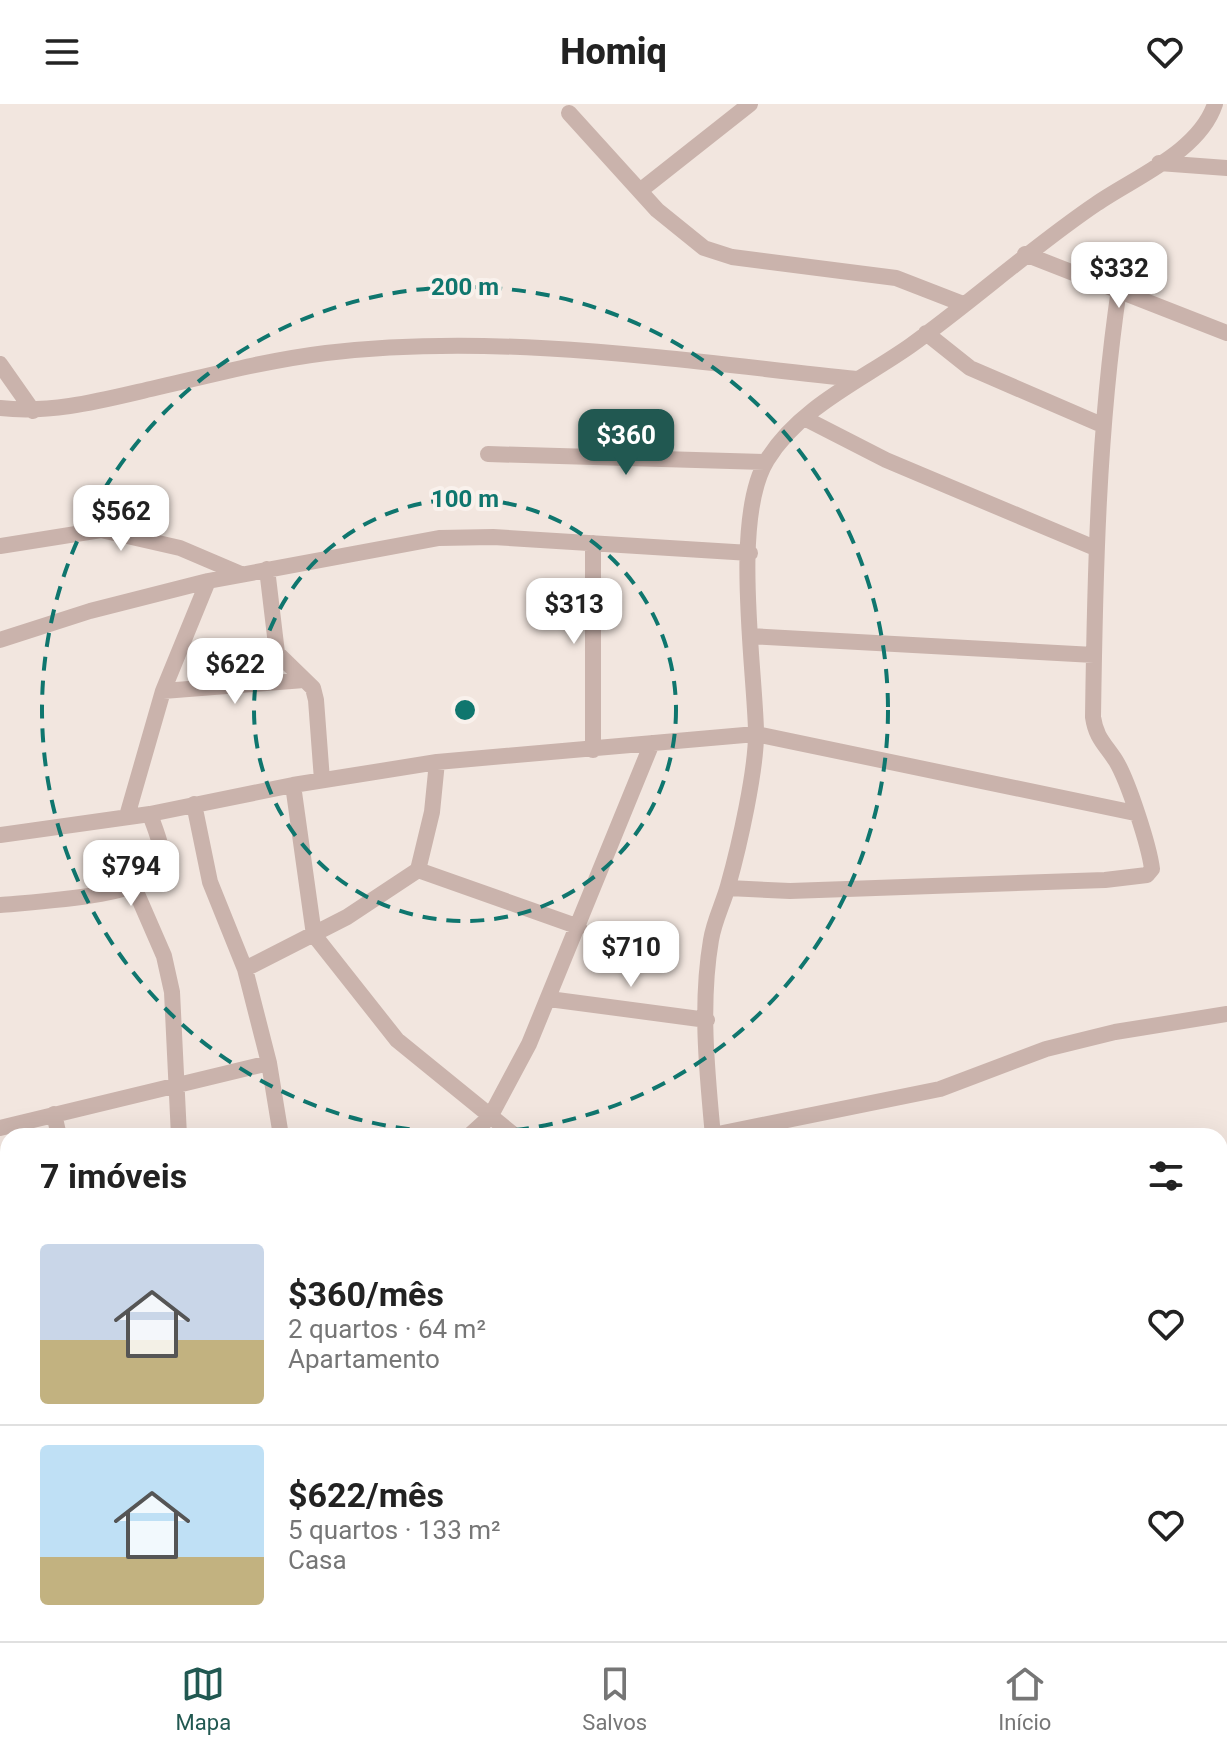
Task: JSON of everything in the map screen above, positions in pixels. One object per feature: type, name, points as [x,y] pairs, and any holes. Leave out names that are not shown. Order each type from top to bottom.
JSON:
[{"type":"street","points":[[641,190],[750,104]]},
{"type":"street","points":[[713,1128],[707,1020],[710,943],[728,888],[756,734],[750,636],[750,553],[752,510],[766,462],[804,418],[926,333],[1025,254],[1193,138],[1215,104]]},
{"type":"street","points":[[569,113],[657,210],[691,241],[718,254],[896,278],[963,304]]},
{"type":"street","points":[[1159,163],[1227,168]]},
{"type":"street","points":[[1025,254],[1227,333]]},
{"type":"street","points":[[728,888],[790,891],[1136,877],[1147,875],[1152,869],[1116,761],[1095,735],[1095,548],[1102,425],[1119,289]]},
{"type":"street","points":[[926,333],[970,368],[1102,425]]},
{"type":"street","points":[[0,408],[33,411],[84,405],[324,354],[427,347],[543,349],[857,379]]},
{"type":"street","points":[[0,364],[33,411]]},
{"type":"street","points":[[804,418],[886,460],[1095,548]]},
{"type":"street","points":[[488,454],[766,462]]},
{"type":"street","points":[[0,546],[101,530],[180,548],[241,574]]},
{"type":"street","points":[[0,640],[90,611],[208,581],[439,538],[593,543],[750,553]]},
{"type":"street","points":[[593,543],[593,750]]},
{"type":"street","points":[[267,569],[277,653],[313,688],[322,780]]},
{"type":"street","points":[[127,816],[163,691],[208,581]]},
{"type":"street","points":[[750,636],[1094,655]]},
{"type":"street","points":[[163,691],[304,680]]},
{"type":"street","points":[[0,835],[150,814],[293,785],[437,762],[756,734],[1135,813]]},
{"type":"street","points":[[478,1128],[490,1117],[549,999],[652,743]]},
{"type":"street","points":[[245,969],[314,935],[418,870],[432,812],[437,762]]},
{"type":"street","points":[[293,785],[314,935],[385,1028],[504,1128]]},
{"type":"street","points":[[194,804],[214,895],[245,969],[269,1063],[280,1128]]},
{"type":"street","points":[[0,905],[134,887],[159,870],[161,846],[150,814]]},
{"type":"street","points":[[418,870],[579,927]]},
{"type":"street","points":[[134,887],[168,973],[178,1128]]},
{"type":"street","points":[[549,999],[707,1020]]},
{"type":"street","points":[[752,1128],[940,1089],[1046,1049],[1115,1032],[1225,1017]]},
{"type":"street","points":[[0,1128],[269,1063]]},
{"type":"street","points":[[54,1114],[57,1128]]}]
